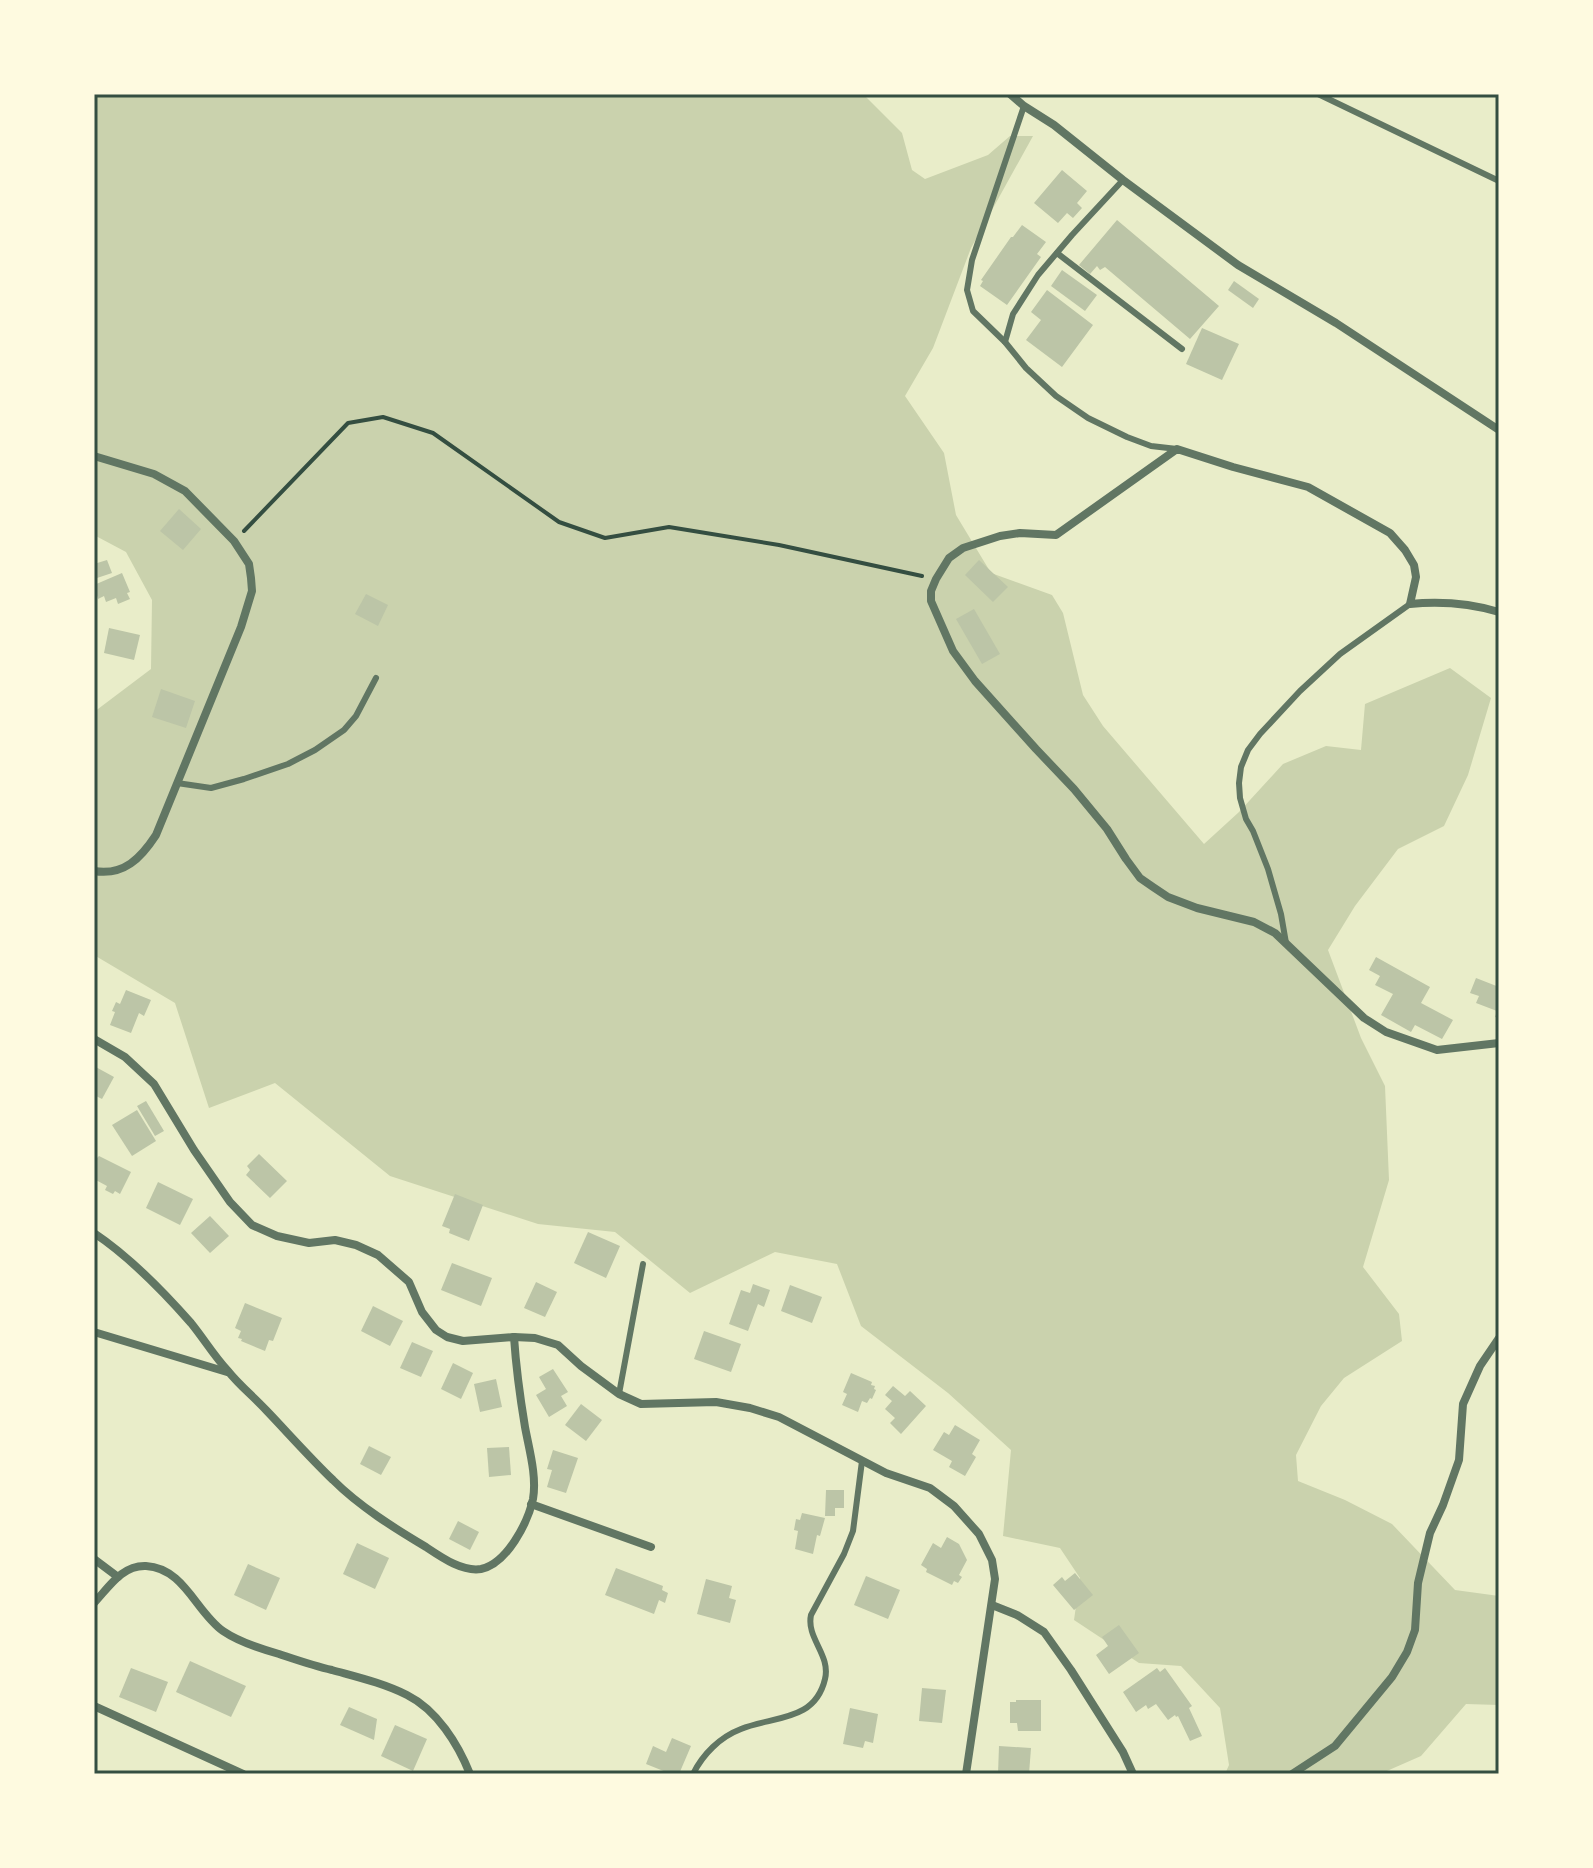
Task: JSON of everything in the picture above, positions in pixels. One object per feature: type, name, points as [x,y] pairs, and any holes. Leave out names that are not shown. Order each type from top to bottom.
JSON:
[{"type":"street","points":[[1010,94],[1238,265],[1336,323],[1499,430]]},
{"type":"street","points":[[1499,612],[1453,602],[1410,604],[1416,577],[1414,565],[1390,533],[1308,487],[1177,449],[1056,535],[1020,533],[963,548],[949,558],[931,591],[931,601],[953,651],[975,681],[1107,829],[1140,878],[1168,897],[1197,908],[1254,922],[1275,933],[1364,1018],[1386,1032],[1437,1050],[1499,1043]]},
{"type":"street","points":[[94,456],[154,474],[185,491],[234,541],[249,564],[252,591],[248,608],[156,835],[135,862],[118,870],[94,871]]},
{"type":"street","points":[[94,1039],[125,1057],[154,1084],[230,1202],[252,1225],[277,1236],[309,1243],[335,1240],[378,1255],[409,1282],[422,1312],[436,1330],[447,1337],[463,1341],[535,1338],[558,1345],[619,1394],[641,1404],[716,1402],[779,1417],[886,1473],[930,1488],[954,1506],[979,1534],[992,1560],[995,1579],[966,1774]]},
{"type":"street","points":[[94,1233],[113,1245],[151,1281],[190,1322],[228,1372],[334,1482],[419,1543],[464,1568],[481,1569],[496,1562],[510,1548],[523,1526],[533,1498],[533,1473],[516,1373],[514,1337]]},
{"type":"street","points":[[94,1332],[228,1372]]},
{"type":"street","points":[[1292,1774],[1335,1746],[1392,1677],[1407,1652],[1415,1630],[1423,1558],[1459,1460],[1463,1404],[1480,1366],[1499,1338]]},
{"type":"street","points":[[531,1504],[651,1547]]},
{"type":"street","points":[[94,1559],[118,1577]]},
{"type":"street","points":[[94,1603],[128,1568],[160,1568],[173,1576],[222,1630],[270,1652],[379,1683],[409,1696],[451,1736],[470,1774]]},
{"type":"street","points":[[992,1605],[1017,1615],[1044,1632],[1123,1752],[1133,1774]]},
{"type":"street","points":[[94,1706],[243,1774]]},
{"type":"lane","points":[[1318,94],[1499,181]]},
{"type":"lane","points":[[1024,106],[972,260],[967,290],[973,311],[1056,396],[1088,418],[1151,446],[1177,449]]},
{"type":"lane","points":[[1005,342],[1013,314],[1038,275],[1123,180]]},
{"type":"lane","points":[[1057,253],[1182,349]]},
{"type":"lane","points":[[1286,943],[1268,869],[1240,798],[1241,767],[1248,750],[1260,734],[1300,691],[1340,654],[1410,604]]},
{"type":"lane","points":[[177,783],[211,788],[288,764],[315,750],[344,730],[366,700],[376,678]]},
{"type":"lane","points":[[619,1394],[643,1264]]},
{"type":"lane","points":[[693,1774],[709,1750],[727,1735],[801,1713],[818,1694],[825,1680],[826,1666],[811,1634],[809,1622],[853,1531],[862,1461]]},
{"type":"path","points":[[234,541],[348,423],[383,417],[433,433],[559,522],[605,538],[669,527],[779,545],[936,579]]},
{"type":"green space","points":[[94,94],[863,94],[902,133],[912,170],[925,179],[988,155],[1010,136],[1033,136],[971,248],[933,348],[905,396],[944,453],[956,515],[991,573],[1052,595],[1063,613],[1083,695],[1103,726],[1204,844],[1239,812],[1283,764],[1326,746],[1361,750],[1365,704],[1450,668],[1491,698],[1468,775],[1444,826],[1398,849],[1355,906],[1328,950],[1361,1038],[1385,1086],[1389,1180],[1363,1267],[1399,1314],[1402,1341],[1344,1378],[1321,1406],[1296,1455],[1298,1481],[1392,1524],[1455,1590],[1499,1596],[1499,1705],[1466,1704],[1421,1756],[1380,1774],[1225,1774],[1229,1765],[1220,1708],[1181,1666],[1139,1663],[1074,1620],[1080,1578],[1060,1548],[1003,1536],[1011,1450],[948,1393],[861,1326],[837,1264],[775,1252],[690,1293],[615,1232],[538,1224],[390,1176],[275,1083],[209,1108],[175,1003],[94,955],[94,712],[151,669],[152,600],[126,552],[94,535]]},
{"type":"building","points":[[1062,170],[1087,191],[1077,203],[1082,208],[1073,218],[1067,213],[1058,223],[1034,203]]},
{"type":"building","points":[[1117,220],[1219,306],[1190,339],[1105,267],[1100,270],[1097,266],[1090,274],[1079,265]]},
{"type":"building","points":[[1022,225],[1046,242],[1037,254],[1041,257],[1007,305],[980,286],[981,280]]},
{"type":"building","points":[[1062,270],[1097,295],[1085,311],[1051,286]]},
{"type":"building","points":[[1234,281],[1259,299],[1253,308],[1228,290]]},
{"type":"building","points":[[1047,290],[1093,325],[1062,367],[1026,340],[1041,320],[1031,312]]},
{"type":"building","points":[[1202,328],[1239,344],[1222,380],[1186,364]]},
{"type":"building","points":[[179,509],[201,529],[183,550],[160,531]]},
{"type":"building","points":[[107,560],[112,573],[97,578],[94,564]]},
{"type":"building","points":[[979,560],[1008,587],[993,602],[965,575]]},
{"type":"building","points":[[122,573],[130,599],[118,604],[116,598],[106,602],[104,596],[98,599],[94,585]]},
{"type":"building","points":[[366,594],[388,605],[378,626],[355,614]]},
{"type":"building","points":[[974,609],[1000,654],[982,664],[956,619]]},
{"type":"building","points":[[109,628],[140,635],[134,660],[104,653]]},
{"type":"building","points":[[161,689],[195,701],[186,728],[152,717]]},
{"type":"building","points":[[1376,957],[1430,987],[1421,1003],[1453,1020],[1442,1039],[1415,1025],[1411,1032],[1381,1015],[1393,994],[1375,985],[1380,976],[1369,970]]},
{"type":"building","points":[[1476,978],[1499,987],[1499,1018],[1495,1017],[1497,1011],[1476,1003],[1479,996],[1470,993]]},
{"type":"building","points":[[126,990],[151,1000],[144,1016],[139,1013],[131,1033],[110,1025],[116,1002],[120,1004]]},
{"type":"building","points":[[94,1066],[114,1077],[102,1099],[94,1095]]},
{"type":"building","points":[[146,1101],[164,1131],[155,1136],[137,1106]]},
{"type":"building","points":[[137,1110],[156,1141],[132,1156],[112,1125]]},
{"type":"building","points":[[259,1154],[287,1181],[270,1198],[246,1175],[250,1170],[247,1166]]},
{"type":"building","points":[[94,1156],[131,1172],[120,1194],[105,1190],[107,1186],[94,1179]]},
{"type":"building","points":[[158,1182],[193,1199],[180,1225],[146,1208]]},
{"type":"building","points":[[455,1194],[483,1205],[469,1241],[449,1233],[450,1229],[442,1226]]},
{"type":"building","points":[[210,1216],[229,1236],[210,1253],[191,1233]]},
{"type":"building","points":[[588,1232],[620,1246],[606,1278],[574,1263]]},
{"type":"building","points":[[452,1263],[492,1278],[481,1306],[441,1290]]},
{"type":"building","points":[[536,1282],[557,1292],[545,1317],[524,1308]]},
{"type":"building","points":[[753,1284],[770,1290],[764,1307],[758,1304],[748,1331],[729,1324],[741,1290],[750,1293]]},
{"type":"building","points":[[790,1285],[822,1297],[812,1323],[781,1311]]},
{"type":"building","points":[[245,1303],[282,1318],[273,1341],[269,1340],[265,1351],[238,1338],[241,1331],[235,1328]]},
{"type":"building","points":[[373,1306],[403,1321],[390,1346],[361,1331]]},
{"type":"building","points":[[704,1331],[741,1344],[731,1372],[694,1359]]},
{"type":"building","points":[[412,1342],[433,1351],[421,1377],[400,1368]]},
{"type":"building","points":[[453,1363],[473,1373],[461,1399],[441,1389]]},
{"type":"building","points":[[553,1369],[568,1392],[561,1396],[567,1406],[549,1417],[536,1395],[546,1389],[539,1377]]},
{"type":"building","points":[[851,1373],[872,1382],[876,1390],[867,1403],[862,1401],[858,1412],[842,1405],[847,1394],[843,1392]]},
{"type":"building","points":[[496,1379],[502,1407],[480,1412],[474,1384]]},
{"type":"building","points":[[893,1386],[905,1396],[910,1391],[926,1406],[901,1434],[890,1423],[895,1418],[885,1409],[892,1401],[885,1395]]},
{"type":"building","points":[[581,1404],[602,1420],[586,1441],[565,1425]]},
{"type":"building","points":[[955,1425],[980,1440],[972,1454],[976,1457],[965,1476],[949,1467],[952,1461],[933,1450],[944,1432],[949,1435]]},
{"type":"building","points":[[369,1446],[391,1457],[381,1475],[360,1464]]},
{"type":"building","points":[[509,1447],[511,1475],[489,1477],[487,1448]]},
{"type":"building","points":[[553,1450],[578,1458],[566,1493],[547,1487],[552,1470],[547,1469]]},
{"type":"building","points":[[826,1490],[844,1490],[844,1508],[835,1508],[835,1516],[825,1516]]},
{"type":"building","points":[[802,1513],[825,1518],[813,1554],[795,1549],[796,1519],[800,1520]]},
{"type":"building","points":[[458,1521],[479,1532],[470,1550],[449,1539]]},
{"type":"building","points":[[947,1537],[959,1544],[967,1560],[959,1575],[962,1577],[952,1585],[926,1572],[927,1569],[921,1565],[933,1543],[941,1548]]},
{"type":"building","points":[[357,1543],[389,1558],[375,1589],[343,1574]]},
{"type":"building","points":[[248,1564],[280,1578],[266,1610],[234,1595]]},
{"type":"building","points":[[616,1568],[663,1586],[662,1590],[668,1593],[665,1603],[659,1600],[654,1614],[605,1595]]},
{"type":"building","points":[[1075,1573],[1093,1595],[1074,1610],[1053,1585],[1062,1577],[1065,1581]]},
{"type":"building","points":[[866,1576],[900,1590],[888,1619],[854,1605]]},
{"type":"building","points":[[706,1579],[732,1586],[729,1598],[736,1600],[730,1623],[697,1614]]},
{"type":"building","points":[[1119,1625],[1139,1653],[1109,1674],[1096,1655],[1108,1646],[1102,1637]]},
{"type":"building","points":[[190,1661],[246,1686],[231,1717],[176,1692]]},
{"type":"building","points":[[131,1668],[168,1682],[156,1712],[119,1697]]},
{"type":"building","points":[[1157,1668],[1160,1672],[1165,1668],[1192,1706],[1189,1708],[1202,1736],[1190,1741],[1178,1716],[1168,1720],[1156,1704],[1148,1709],[1146,1705],[1136,1712],[1123,1692]]},
{"type":"building","points":[[922,1688],[946,1690],[942,1723],[919,1721]]},
{"type":"building","points":[[1041,1700],[1041,1731],[1018,1731],[1017,1723],[1010,1723],[1010,1702]]},
{"type":"building","points":[[349,1707],[377,1719],[374,1740],[340,1725]]},
{"type":"building","points":[[850,1708],[878,1714],[873,1743],[865,1741],[863,1748],[843,1744]]},
{"type":"building","points":[[395,1725],[427,1739],[413,1771],[381,1756]]},
{"type":"building","points":[[672,1738],[691,1746],[679,1774],[646,1764],[653,1746],[666,1752]]},
{"type":"building","points":[[999,1746],[1031,1748],[1029,1774],[998,1774]]}]
